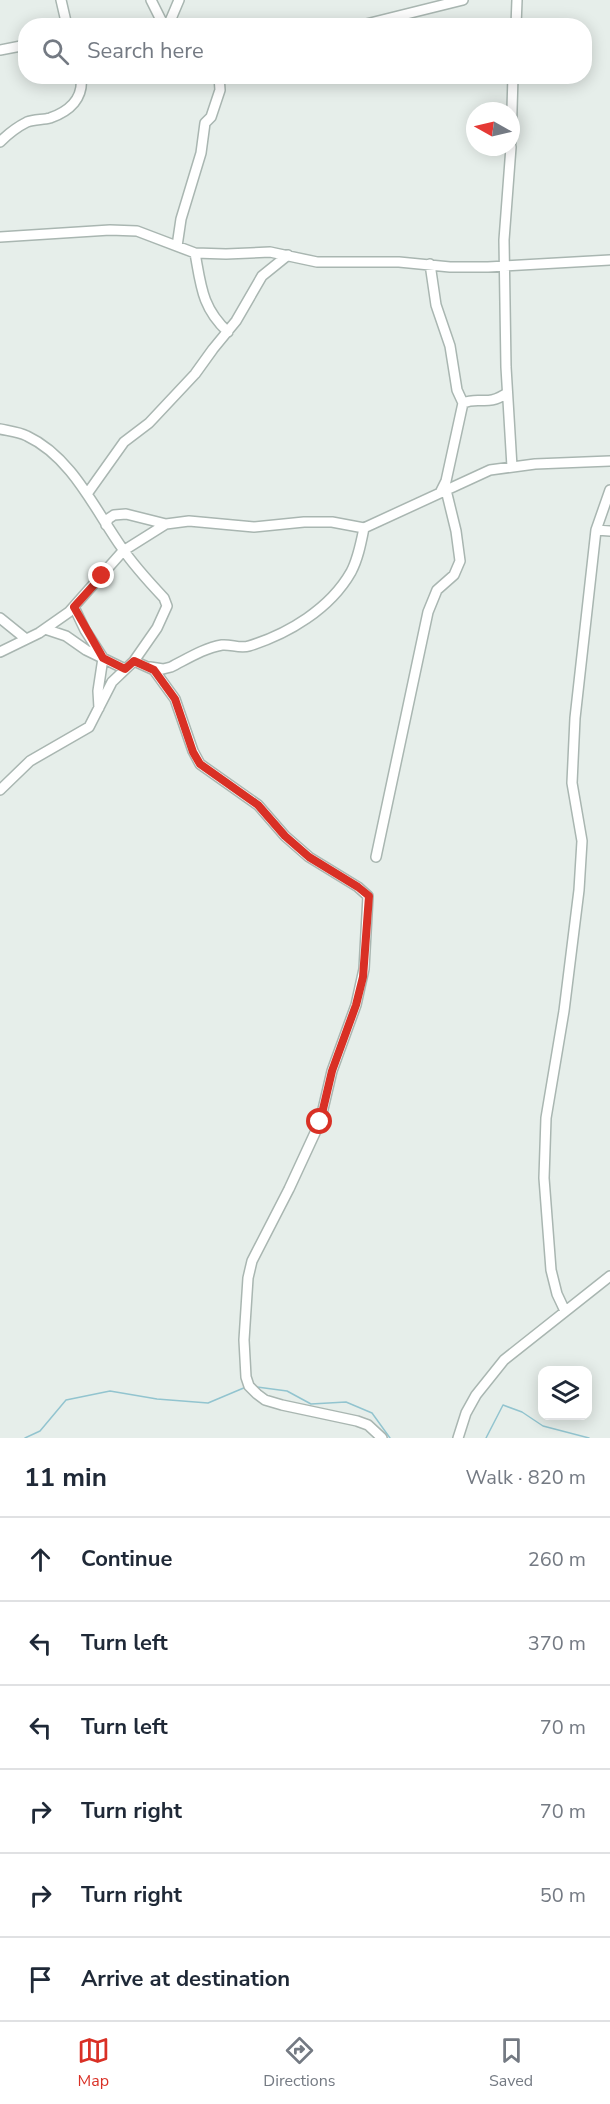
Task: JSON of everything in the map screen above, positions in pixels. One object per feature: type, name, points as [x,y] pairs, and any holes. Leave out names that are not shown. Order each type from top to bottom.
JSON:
[{"type":"street","points":[[61,0],[65,18]]},
{"type":"street","points":[[151,0],[161,18]]},
{"type":"street","points":[[170,18],[179,0]]},
{"type":"street","points":[[390,18],[462,0]]},
{"type":"street","points":[[516,18],[517,0]]},
{"type":"street","points":[[0,50],[18,47]]},
{"type":"street","points":[[0,142],[14,129],[29,121],[50,118],[72,105],[81,94],[81,84]]},
{"type":"street","points":[[177,246],[181,219],[201,153],[205,123],[211,117],[220,90],[220,84]]},
{"type":"street","points":[[512,102],[513,84]]},
{"type":"street","points":[[510,156],[504,232],[507,393],[512,467]]},
{"type":"street","points":[[0,237],[110,230],[132,231],[143,232],[195,253],[226,254],[262,251],[317,262],[430,264],[450,267],[610,260]]},
{"type":"street","points":[[195,253],[207,306],[214,318],[228,332]]},
{"type":"street","points":[[87,494],[124,442],[170,403],[195,374],[248,303],[258,281],[288,255]]},
{"type":"street","points":[[376,857],[428,612],[437,590],[451,579],[459,565],[456,531],[443,492],[463,404],[456,383],[450,346],[436,305],[430,264]]},
{"type":"street","points":[[463,404],[471,401],[491,401],[507,393]]},
{"type":"street","points":[[0,429],[28,436],[45,447],[68,469],[87,494],[123,551],[164,598],[167,606],[157,628],[134,661],[112,682],[88,729],[30,761],[0,790]]},
{"type":"street","points":[[106,525],[108,519],[119,514],[166,524],[189,521],[254,527],[332,522],[364,528],[486,471],[512,467],[610,461]]},
{"type":"street","points":[[565,1311],[557,1294],[551,1270],[544,1178],[546,1118],[564,1011],[579,890],[582,842],[572,783],[575,718],[596,530],[610,490]]},
{"type":"street","points":[[0,652],[45,629],[74,607],[123,551],[166,524]]},
{"type":"street","points":[[134,661],[163,669],[218,646],[248,646],[277,636],[308,618],[334,594],[350,574],[364,528]]},
{"type":"street","points":[[596,530],[610,531]]},
{"type":"street","points":[[74,607],[103,658],[98,691],[99,711]]},
{"type":"street","points":[[0,618],[26,639]]},
{"type":"street","points":[[45,629],[66,636],[125,669]]},
{"type":"street","points":[[148,666],[160,677],[175,699],[193,752],[200,764],[258,805],[285,836],[309,857],[369,896],[364,969],[356,1005],[332,1071],[320,1122],[252,1261],[248,1278],[244,1340],[246,1377],[249,1386],[265,1400],[357,1421],[368,1425],[382,1438]]},
{"type":"street","points":[[458,1438],[466,1413],[490,1376],[504,1360],[610,1276]]},
{"type":"waterway","points":[[25,1438],[40,1431],[66,1400],[110,1391],[157,1399],[208,1403],[246,1387]]},
{"type":"waterway","points":[[257,1387],[287,1391],[311,1404],[346,1402],[372,1413],[390,1438]]},
{"type":"waterway","points":[[486,1438],[503,1405],[522,1412],[543,1426],[589,1438]]},
{"type":"route","points":[[102,576],[74,607],[85,630],[103,658],[125,669],[134,661],[154,670],[175,699],[193,752],[200,764],[258,805],[285,836],[309,857],[369,896],[363,977],[356,1005],[332,1071],[320,1122]]}]
